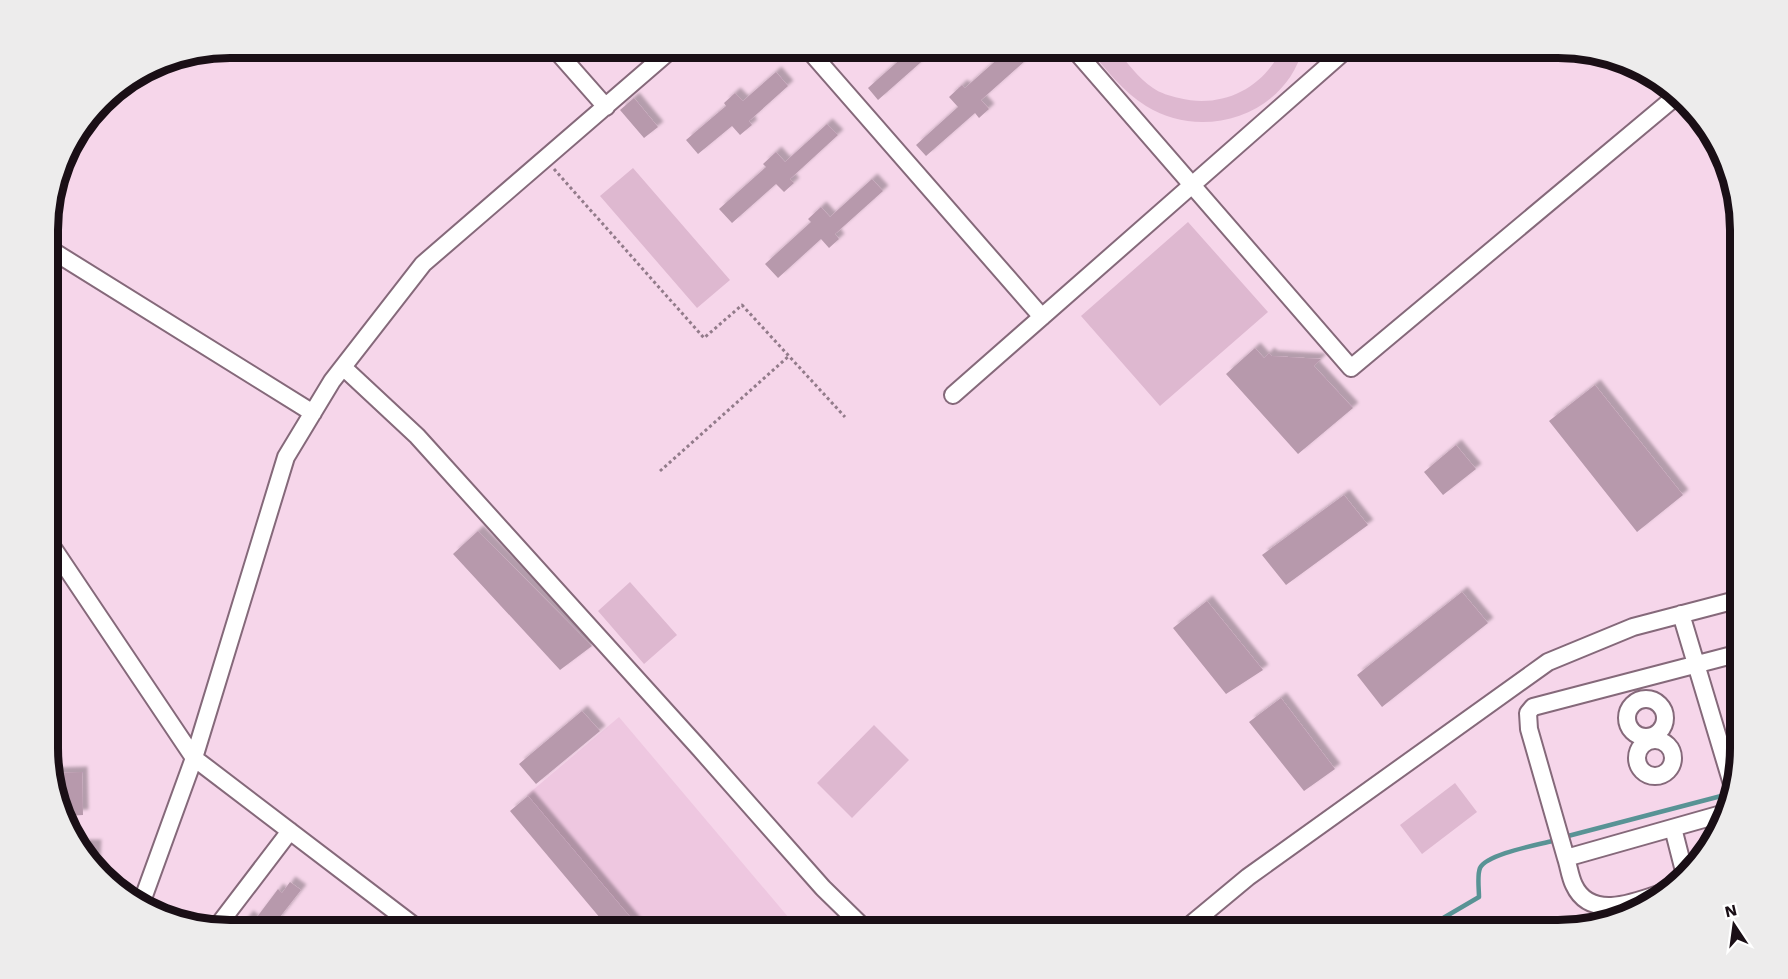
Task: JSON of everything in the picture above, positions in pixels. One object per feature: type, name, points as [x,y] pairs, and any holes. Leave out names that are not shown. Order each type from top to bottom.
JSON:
[{"type":"street","points":[[564,59],[606,107]]},
{"type":"street","points":[[144,896],[194,758],[286,458],[332,381],[423,264],[661,59]]},
{"type":"street","points":[[817,59],[1042,317]]},
{"type":"street","points":[[1083,59],[1351,368],[1670,101]]},
{"type":"street","points":[[953,395],[1335,59]]},
{"type":"street","points":[[59,255],[313,413]]},
{"type":"street","points":[[343,367],[417,436],[823,888],[856,920]]},
{"type":"street","points":[[58,556],[194,758],[407,920]]},
{"type":"street","points":[[1196,920],[1248,877],[1548,662],[1633,627],[1730,602]]},
{"type":"street","points":[[1681,614],[1728,767]]},
{"type":"street","points":[[1640,899],[1615,906],[1598,907],[1581,896],[1574,885],[1528,729],[1528,713],[1533,707],[1730,656]]},
{"type":"street","points":[[1636,681],[1641,700]]},
{"type":"street","points":[[1641,700],[1653,700],[1664,714],[1663,726],[1651,739],[1633,732],[1627,722],[1628,710],[1641,700]]},
{"type":"street","points":[[1566,858],[1715,816]]},
{"type":"street","points":[[1673,828],[1683,866]]},
{"type":"street","points":[[222,920],[290,831]]},
{"type":"path","points":[[545,159],[704,338],[742,305],[845,417]]},
{"type":"path","points":[[660,471],[789,356]]},
{"type":"shaded area","points":[[1097,59],[1124,59],[1148,84],[1169,95],[1195,101],[1211,100],[1226,98],[1253,84],[1276,59],[1299,59],[1294,71],[1279,90],[1261,105],[1240,116],[1216,121],[1192,122],[1168,117],[1146,106],[1115,80]]},
{"type":"shaded area","points":[[633,168],[730,280],[697,308],[600,196]]},
{"type":"shaded area","points":[[1188,222],[1268,312],[1160,406],[1081,316]]},
{"type":"shaded area","points":[[630,582],[677,635],[644,664],[598,611]]},
{"type":"shaded area","points":[[619,717],[791,920],[633,920],[527,795]]},
{"type":"shaded area","points":[[874,725],[909,760],[852,818],[817,783]]},
{"type":"shaded area","points":[[1455,783],[1477,812],[1422,854],[1400,825]]},
{"type":"building","points":[[901,59],[925,59],[878,100],[868,88]]},
{"type":"building","points":[[998,59],[1023,59],[1025,61],[981,100],[989,109],[979,118],[975,113],[926,156],[916,145],[958,107],[949,97],[962,85],[965,88]]},
{"type":"building","points":[[776,72],[788,86],[749,121],[752,125],[740,135],[732,126],[698,154],[686,140],[726,106],[724,103],[735,93],[743,101]]},
{"type":"building","points":[[634,98],[658,127],[644,138],[620,110]]},
{"type":"building","points":[[827,124],[838,135],[790,179],[794,183],[784,192],[776,184],[732,223],[719,209],[766,167],[763,164],[776,152],[785,162]]},
{"type":"building","points":[[872,179],[883,191],[835,234],[839,239],[829,248],[821,239],[778,278],[765,264],[811,222],[808,219],[821,207],[830,217]]},
{"type":"building","points":[[1255,348],[1264,358],[1269,353],[1272,356],[1321,359],[1314,366],[1353,408],[1298,454],[1226,374]]},
{"type":"building","points":[[1595,385],[1683,495],[1637,532],[1549,421]]},
{"type":"building","points":[[1456,445],[1476,469],[1443,495],[1424,472]]},
{"type":"building","points":[[1344,495],[1368,525],[1286,585],[1262,555]]},
{"type":"building","points":[[478,531],[592,646],[560,670],[453,554]]},
{"type":"building","points":[[1462,592],[1488,623],[1382,707],[1357,675]]},
{"type":"building","points":[[1207,601],[1263,670],[1226,694],[1173,628]]},
{"type":"building","points":[[1281,698],[1335,769],[1304,791],[1249,722]]},
{"type":"building","points":[[582,711],[600,731],[536,784],[519,764]]},
{"type":"building","points":[[82,772],[83,815],[73,816],[60,773]]},
{"type":"building","points":[[528,796],[633,920],[602,920],[510,811]]},
{"type":"building","points":[[89,845],[96,845],[96,854]]},
{"type":"building","points":[[290,882],[301,890],[278,920],[255,920],[278,889],[282,893]]},
{"type":"waterway","points":[[1568,836],[1723,795]]},
{"type":"waterway","points":[[1440,920],[1479,897],[1479,871],[1484,863],[1502,854],[1552,841]]}]
